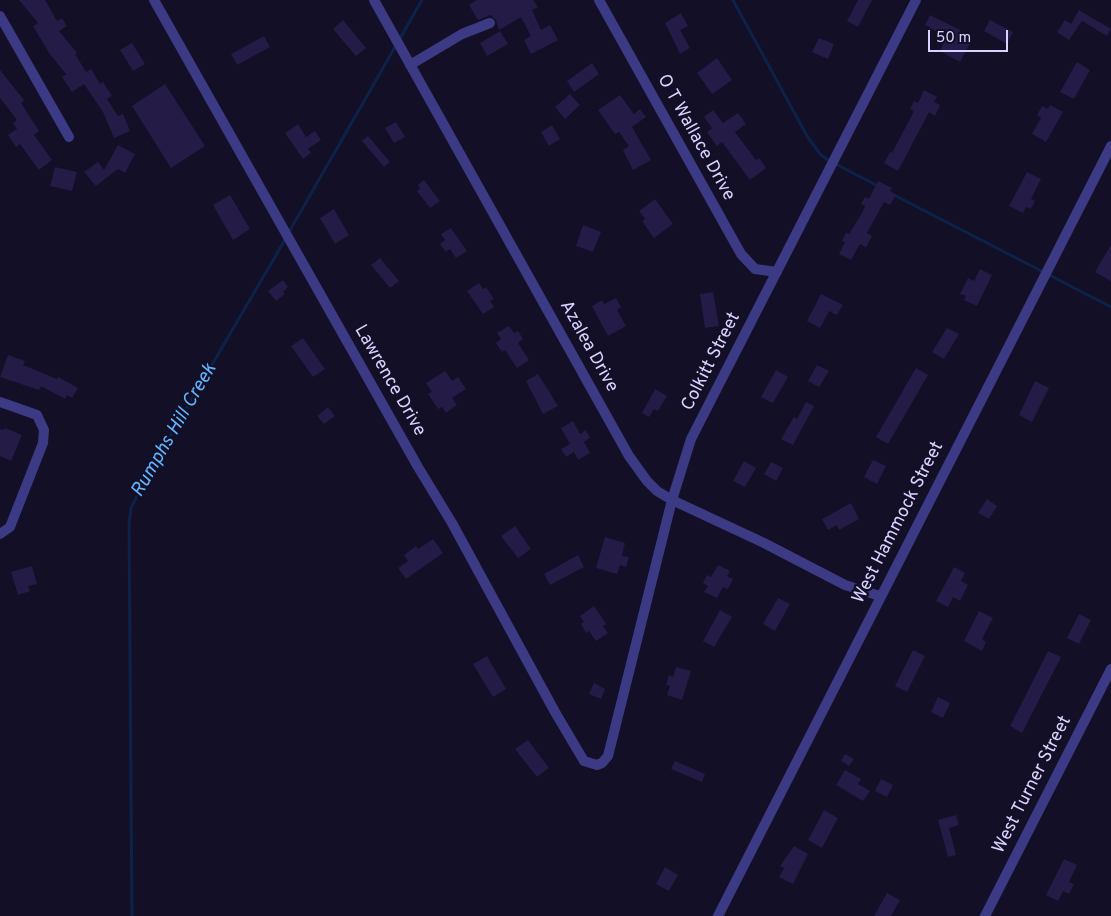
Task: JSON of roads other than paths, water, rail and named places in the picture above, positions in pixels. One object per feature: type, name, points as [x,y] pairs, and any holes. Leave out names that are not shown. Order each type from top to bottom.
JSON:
[{"type":"street","name":"Lawrence Drive","points":[[154,0],[418,467],[452,523],[555,712],[584,761],[590,765],[602,763]]},
{"type":"street","name":"Azalea Drive","points":[[374,0],[629,456],[647,481],[657,491],[672,500],[764,542],[845,585],[880,596]]},
{"type":"street","name":"O T Wallace Drive","points":[[599,0],[741,254],[755,269],[777,272]]},
{"type":"street","name":"Colkitt Street","points":[[602,763],[608,756],[672,500],[691,439],[916,0]]},
{"type":"street","points":[[0,16],[69,137]]},
{"type":"street","points":[[410,65],[462,34],[490,23]]},
{"type":"street","name":"West Hammock Street","points":[[718,916],[1111,146]]},
{"type":"street","points":[[0,402],[36,416],[44,430],[43,443],[10,527],[0,534]]},
{"type":"street","name":"West Turner Street","points":[[985,916],[1111,669]]},
{"type":"waterway","name":"Rumphs Hill Creek","points":[[289,232],[422,0]]},
{"type":"waterway","points":[[733,0],[807,136],[820,154],[880,187]]},
{"type":"waterway","points":[[894,195],[1111,307]]},
{"type":"waterway","name":"Rumphs Hill Creek","points":[[132,916],[129,524],[131,508],[151,469],[286,238]]}]
